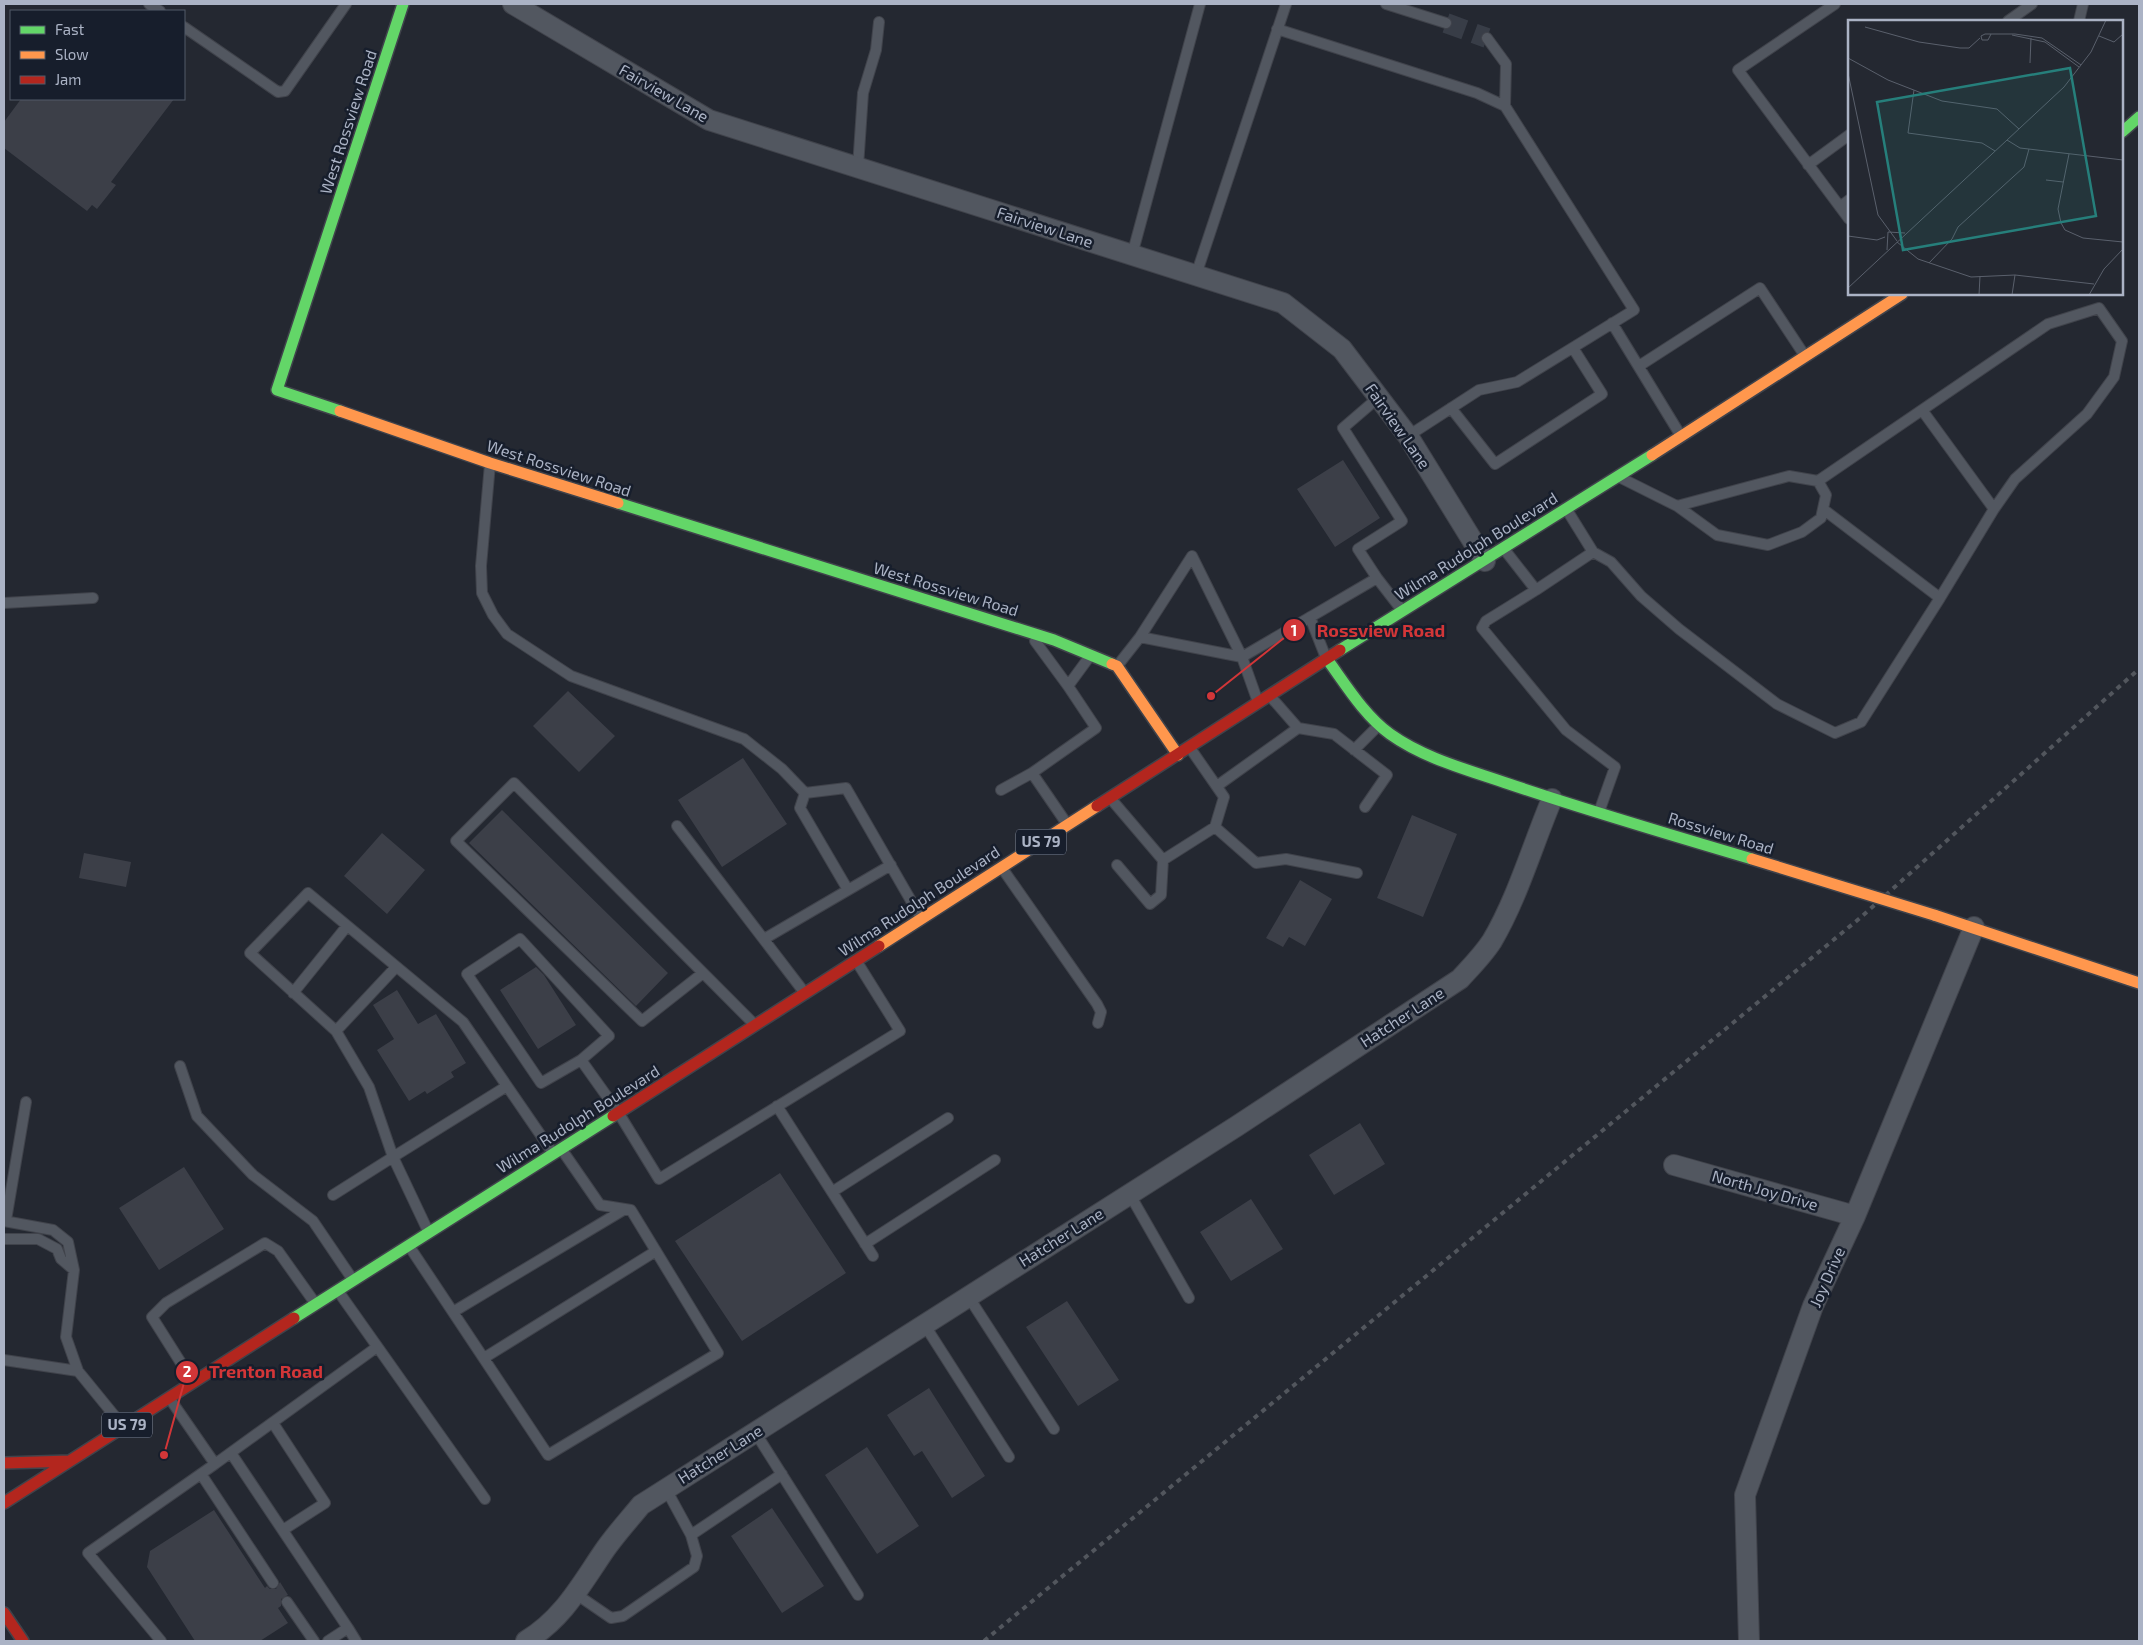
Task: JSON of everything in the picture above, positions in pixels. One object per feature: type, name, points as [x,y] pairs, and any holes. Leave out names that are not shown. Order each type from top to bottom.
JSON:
[{"type":"main road","name":"West Rossview Road","points":[[403,4],[277,390],[490,463],[1028,632],[1117,666]]},
{"type":"main road","points":[[2123,131],[2139,117]]},
{"type":"main road","name":"Wilma Rudolph Boulevard","points":[[4,1503],[1178,755],[1402,610],[1618,477],[1900,295]]},
{"type":"main road","name":"Rossview Road","points":[[1327,659],[1352,694],[1389,734],[1420,752],[1552,799],[1974,927],[2139,983]]},
{"type":"main road","points":[[1117,666],[1178,755]]},
{"type":"main road","points":[[4,1463],[74,1460]]},
{"type":"main road","points":[[4,1613],[23,1641]]},
{"type":"street","name":"Fairview Lane","points":[[513,4],[709,120],[1283,303],[1342,349],[1408,436],[1484,561]]},
{"type":"street","name":"Hatcher Lane","points":[[526,1641],[554,1621],[576,1594],[603,1552],[641,1505],[1237,1126],[1460,979],[1476,962],[1492,940],[1552,799]]},
{"type":"street","name":"Joy Drive","points":[[1748,1641],[1745,1495],[1813,1306],[1855,1216],[1974,927]]},
{"type":"street","name":"North Joy Drive","points":[[1674,1165],[1855,1216]]},
{"type":"lane","points":[[185,28],[278,92],[285,92],[346,4]]},
{"type":"lane","points":[[1132,255],[1200,4]]},
{"type":"lane","points":[[1196,275],[1286,4]]},
{"type":"lane","points":[[1386,4],[1446,23]]},
{"type":"lane","points":[[1835,4],[1738,70],[1848,218]]},
{"type":"lane","points":[[2009,20],[2032,4]]},
{"type":"lane","points":[[2079,20],[2083,4]]},
{"type":"lane","points":[[858,168],[863,93],[876,50],[879,22]]},
{"type":"lane","points":[[1278,29],[1476,93],[1505,106],[1634,310],[1517,382],[1479,390],[1408,436]]},
{"type":"lane","points":[[1487,38],[1506,64],[1505,106]]},
{"type":"lane","points":[[1808,165],[1848,136]]},
{"type":"lane","points":[[1840,207],[1848,201]]},
{"type":"lane","points":[[1639,366],[1760,288],[1806,356]]},
{"type":"lane","points":[[1566,509],[1593,552],[1610,562],[1641,596],[1679,629],[1777,704],[1835,733],[1860,722],[1940,598],[1994,509],[2015,479],[2088,414],[2114,377],[2122,341],[2099,308],[2048,324],[1818,481],[1789,476],[1678,506]]},
{"type":"lane","points":[[1612,323],[1681,437]]},
{"type":"lane","points":[[1451,408],[1495,464],[1602,394],[1573,348]]},
{"type":"lane","points":[[1379,397],[1343,428],[1402,521],[1358,549],[1377,578],[1402,610]]},
{"type":"lane","points":[[1922,410],[1994,509]]},
{"type":"lane","points":[[490,463],[481,566],[482,593],[493,615],[507,634],[571,676],[744,739],[782,769],[805,793]]},
{"type":"lane","points":[[1618,477],[1678,506],[1717,535],[1768,545],[1802,532],[1821,518],[1826,495],[1818,481]]},
{"type":"lane","points":[[1823,509],[1940,598]]},
{"type":"lane","points":[[1503,549],[1536,590]]},
{"type":"lane","points":[[1593,552],[1486,621],[1482,628],[1566,730],[1615,767],[1599,813]]},
{"type":"lane","points":[[1117,666],[1140,637],[1192,556],[1242,657],[1258,703]]},
{"type":"lane","points":[[1140,637],[1242,657],[1377,578]]},
{"type":"lane","points":[[4,602],[92,598]]},
{"type":"lane","points":[[1310,617],[1327,659]]},
{"type":"lane","points":[[1001,790],[1032,773],[1096,728],[1028,632]]},
{"type":"lane","points":[[1068,686],[1091,655]]},
{"type":"lane","points":[[1270,696],[1298,728],[1334,734],[1386,774],[1365,807]]},
{"type":"lane","points":[[1354,750],[1380,724]]},
{"type":"lane","points":[[1217,786],[1298,728]]},
{"type":"lane","points":[[1163,860],[1215,827],[1224,797],[1190,747]]},
{"type":"lane","points":[[1032,773],[1068,825]]},
{"type":"lane","points":[[703,973],[642,1021],[456,841],[514,783],[755,1025]]},
{"type":"lane","points":[[805,793],[846,788],[921,919]]},
{"type":"lane","points":[[805,793],[800,808],[848,890]]},
{"type":"lane","points":[[1110,798],[1163,860],[1161,895],[1150,904],[1117,865]]},
{"type":"lane","points":[[677,826],[805,992]]},
{"type":"lane","points":[[1215,827],[1256,863],[1286,859],[1357,873]]},
{"type":"lane","points":[[764,939],[890,865]]},
{"type":"lane","points":[[1001,868],[1097,1004],[1101,1012],[1098,1023]]},
{"type":"lane","points":[[408,1245],[548,1455],[718,1353],[631,1210],[600,1205],[507,1086],[463,1022],[308,893],[250,953],[336,1031],[369,1087],[393,1157],[428,1232]]},
{"type":"lane","points":[[293,992],[347,926]]},
{"type":"lane","points":[[520,939],[609,1036],[581,1060],[541,1083],[467,974],[520,939]]},
{"type":"lane","points":[[581,1060],[618,1112],[659,1179],[900,1031],[856,960]]},
{"type":"lane","points":[[336,1031],[396,967]]},
{"type":"lane","points":[[180,1066],[197,1116],[253,1175],[312,1222],[353,1280]]},
{"type":"lane","points":[[333,1195],[507,1086]]},
{"type":"lane","points":[[26,1102],[5,1221],[53,1230],[68,1242],[74,1270],[66,1337],[78,1371],[123,1427]]},
{"type":"lane","points":[[777,1106],[873,1256]]},
{"type":"lane","points":[[832,1192],[948,1118]]},
{"type":"lane","points":[[865,1244],[995,1160]]},
{"type":"lane","points":[[1129,1193],[1189,1298]]},
{"type":"lane","points":[[453,1312],[625,1209]]},
{"type":"lane","points":[[4,1239],[38,1239],[57,1249],[62,1259],[74,1270]]},
{"type":"lane","points":[[193,1382],[152,1317],[166,1303],[265,1243],[278,1251],[316,1304]]},
{"type":"lane","points":[[484,1358],[656,1251]]},
{"type":"lane","points":[[337,1290],[485,1499]]},
{"type":"lane","points":[[968,1296],[1054,1428]]},
{"type":"lane","points":[[924,1324],[1009,1456]]},
{"type":"lane","points":[[161,1641],[88,1553],[202,1474],[377,1347]]},
{"type":"lane","points":[[4,1360],[78,1371]]},
{"type":"lane","points":[[170,1397],[215,1464]]},
{"type":"lane","points":[[273,1423],[325,1503],[283,1530]]},
{"type":"lane","points":[[755,1432],[858,1595]]},
{"type":"lane","points":[[231,1453],[356,1641]]},
{"type":"lane","points":[[202,1474],[273,1583]]},
{"type":"lane","points":[[691,1535],[782,1474]]},
{"type":"lane","points":[[576,1594],[611,1618],[623,1616],[694,1567],[697,1556],[691,1535],[666,1489]]},
{"type":"lane","points":[[287,1602],[314,1641]]},
{"type":"lane","points":[[328,1641],[348,1628]]},
{"type":"building","points":[[20,100],[173,100],[111,182],[116,185],[97,209],[92,205],[87,211],[4,148],[4,122]]},
{"type":"building","points":[[1343,460],[1380,518],[1335,547],[1297,489]]},
{"type":"building","points":[[568,691],[615,736],[579,772],[533,726]]},
{"type":"building","points":[[743,758],[787,824],[722,867],[678,800]]},
{"type":"building","points":[[502,810],[668,973],[636,1006],[469,843]]},
{"type":"building","points":[[1412,815],[1457,834],[1423,917],[1377,898]]},
{"type":"building","points":[[382,833],[425,870],[387,914],[344,876]]},
{"type":"building","points":[[84,853],[131,862],[126,887],[79,878]]},
{"type":"building","points":[[1300,880],[1332,899],[1305,946],[1289,937],[1283,947],[1266,938]]},
{"type":"building","points":[[536,967],[544,975],[576,1025],[538,1049],[500,990]]},
{"type":"building","points":[[397,990],[418,1024],[436,1014],[466,1063],[451,1072],[454,1077],[427,1094],[425,1091],[409,1101],[377,1050],[394,1039],[373,1005]]},
{"type":"building","points":[[1360,1123],[1385,1164],[1334,1195],[1309,1155]]},
{"type":"building","points":[[184,1167],[224,1229],[159,1270],[119,1208]]},
{"type":"building","points":[[780,1173],[846,1273],[742,1341],[675,1241]]},
{"type":"building","points":[[1251,1199],[1283,1249],[1231,1281],[1200,1232]]},
{"type":"building","points":[[1067,1301],[1119,1380],[1078,1406],[1026,1327]]},
{"type":"building","points":[[929,1388],[985,1476],[952,1498],[922,1451],[914,1456],[887,1415]]},
{"type":"building","points":[[867,1447],[919,1526],[877,1554],[825,1475]]},
{"type":"building","points":[[772,1508],[824,1586],[782,1613],[731,1536]]},
{"type":"building","points":[[214,1510],[265,1588],[267,1586],[270,1589],[276,1589],[280,1582],[288,1595],[281,1599],[281,1606],[278,1608],[288,1623],[260,1641],[195,1641],[147,1567],[150,1551]]},
{"type":"tunnel","points":[[1446,23],[1487,38]]},
{"type":"railway","points":[[984,1641],[1860,918],[2139,669]]},
{"type":"traffic: fast","points":[[340,411],[277,390],[403,4]]},
{"type":"traffic: fast","points":[[2123,131],[2139,117]]},
{"type":"traffic: fast","points":[[1340,650],[1652,455]]},
{"type":"traffic: fast","points":[[618,503],[1054,640],[1112,664]]},
{"type":"traffic: fast","points":[[1327,659],[1372,718],[1390,734],[1432,757],[1539,794],[1752,859]]},
{"type":"traffic: fast","points":[[294,1318],[613,1116]]},
{"type":"traffic: slow","points":[[1652,455],[1900,295]]},
{"type":"traffic: slow","points":[[340,411],[490,463],[618,503]]},
{"type":"traffic: slow","points":[[1112,664],[1117,666],[1178,755]]},
{"type":"traffic: slow","points":[[879,946],[1097,806]]},
{"type":"traffic: slow","points":[[1752,859],[1934,915]]},
{"type":"traffic: slow","points":[[1934,915],[2139,983]]},
{"type":"traffic: jam","points":[[1097,806],[1340,650]]},
{"type":"traffic: jam","points":[[613,1116],[879,946]]},
{"type":"traffic: jam","points":[[4,1503],[294,1318]]},
{"type":"traffic: jam","points":[[4,1463],[70,1461]]},
{"type":"traffic: jam","points":[[4,1613],[23,1641]]},
{"type":"place","name":"Rossview Road","points":[[1211,696]]},
{"type":"place","name":"Trenton Road","points":[[164,1455]]}]
